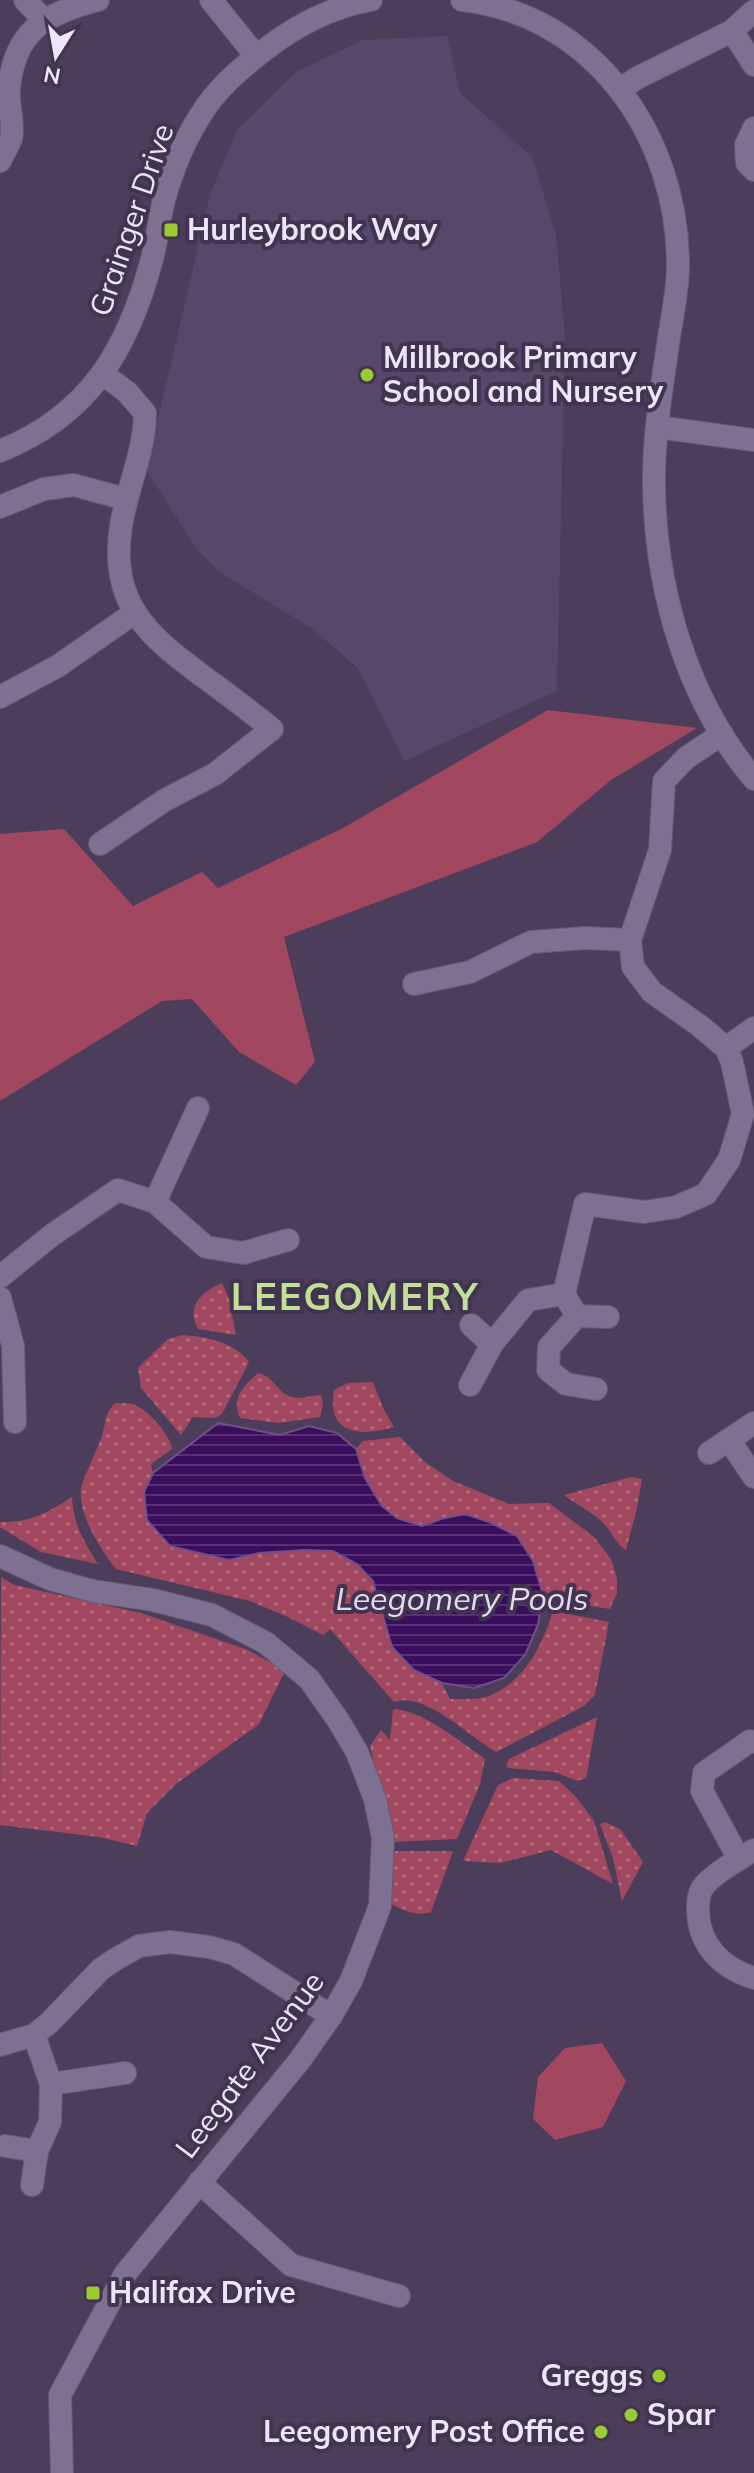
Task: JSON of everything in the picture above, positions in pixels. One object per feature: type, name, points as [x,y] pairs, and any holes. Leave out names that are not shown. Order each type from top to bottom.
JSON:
[{"type":"street","points":[[25,0],[43,19]]},
{"type":"street","points":[[0,161],[11,137],[9,89],[17,55],[28,36],[43,19],[66,8],[98,0]]},
{"type":"street","points":[[211,0],[256,56]]},
{"type":"street","name":"Grainger Drive","points":[[0,451],[47,426],[74,404],[103,374],[119,349],[141,295],[165,198],[183,148],[200,114],[225,82],[289,30],[325,13],[371,0]]},
{"type":"street","points":[[462,0],[484,2],[520,13],[583,51],[621,89],[651,141],[662,170],[676,235],[676,293],[657,427],[654,486],[656,530],[668,597],[685,661],[704,707],[732,754],[754,779]]},
{"type":"street","points":[[621,89],[732,31],[754,11]]},
{"type":"street","points":[[732,31],[754,65]]},
{"type":"street","points":[[754,128],[746,145],[747,163],[754,170]]},
{"type":"street","points":[[100,844],[165,800],[215,774],[272,729],[161,644],[134,613],[125,595],[117,550],[125,499],[145,428],[145,413],[127,392],[103,374]]},
{"type":"street","points":[[657,427],[754,440]]},
{"type":"street","points":[[0,507],[44,489],[74,485],[125,499]]},
{"type":"street","points":[[0,697],[58,666],[134,613]]},
{"type":"street","points":[[577,1316],[564,1294],[577,1202],[644,1212],[676,1207],[706,1194],[729,1160],[743,1114],[726,1048],[652,992],[633,967],[630,940],[660,850],[664,781],[686,758],[722,734]]},
{"type":"street","points":[[414,984],[470,972],[531,942],[585,938],[630,940]]},
{"type":"street","points":[[726,1048],[754,1028]]},
{"type":"street","points":[[155,1202],[198,1108]]},
{"type":"street","points":[[0,1277],[52,1235],[118,1190],[155,1202],[206,1247],[243,1253],[288,1240]]},
{"type":"street","points":[[470,1385],[492,1344],[528,1300],[564,1294]]},
{"type":"street","points":[[0,1298],[13,1346],[15,1422]]},
{"type":"street","points":[[596,1389],[566,1384],[548,1370],[549,1347],[577,1316],[608,1317]]},
{"type":"street","points":[[471,1325],[492,1344]]},
{"type":"street","points":[[709,1453],[754,1423]]},
{"type":"street","points":[[729,1440],[754,1477]]},
{"type":"street","name":"Leegate Avenue","points":[[0,1556],[50,1579],[93,1591],[153,1600],[212,1615],[266,1643],[309,1679],[357,1752],[375,1799],[383,1838],[380,1906],[351,1981],[331,2016],[300,2060],[125,2274],[60,2395],[62,2473]]},
{"type":"street","points":[[754,1742],[750,1741],[704,1773],[702,1791],[747,1854],[703,1885],[698,1900],[698,1921],[713,1955],[739,1973],[754,1978]]},
{"type":"street","points":[[0,2045],[34,2035],[101,1969],[139,1946],[170,1942],[234,1954],[331,2016]]},
{"type":"street","points":[[32,2185],[37,2151],[50,2122],[51,2084],[34,2035]]},
{"type":"street","points":[[51,2084],[125,2073]]},
{"type":"street","points":[[5,2146],[37,2151]]},
{"type":"street","points":[[199,2182],[291,2265],[399,2296]]},
{"type":"shaded area","name":"Millbrook Primary School and Nursery","points":[[447,36],[460,93],[532,157],[556,234],[565,337],[557,691],[404,761],[358,668],[311,628],[218,571],[197,549],[146,470],[211,192],[237,130],[296,72],[363,40]]},
{"type":"shaded area","points":[[548,710],[697,728],[611,780],[537,842],[284,937],[315,1062],[296,1085],[239,1052],[192,999],[162,1001],[0,1101],[0,834],[64,829],[133,906],[202,872],[218,888],[343,828]]},
{"type":"shaded area","points":[[222,1283],[229,1299],[236,1335],[198,1329],[194,1321],[193,1313],[202,1295]]},
{"type":"shaded area","points":[[183,1335],[228,1345],[249,1362],[222,1414],[215,1418],[193,1417],[181,1435],[141,1388],[138,1368],[168,1339]]},
{"type":"shaded area","points":[[258,1373],[289,1396],[321,1395],[323,1405],[320,1417],[278,1423],[240,1418],[238,1399],[243,1388]]},
{"type":"shaded area","points":[[373,1382],[394,1427],[358,1432],[341,1424],[335,1416],[334,1390],[348,1383]]},
{"type":"shaded area","points":[[116,1403],[131,1404],[146,1412],[171,1444],[172,1449],[151,1464],[153,1473],[144,1492],[170,1546],[229,1560],[259,1553],[333,1551],[357,1564],[373,1581],[381,1606],[414,1670],[442,1683],[450,1699],[489,1696],[513,1681],[537,1649],[553,1611],[609,1622],[595,1695],[584,1706],[496,1752],[433,1709],[406,1700],[394,1702],[330,1629],[323,1635],[250,1601],[116,1569],[87,1521],[81,1489],[108,1414]]},
{"type":"shaded area","points":[[400,1437],[425,1462],[453,1481],[509,1504],[549,1503],[594,1537],[611,1559],[617,1579],[617,1593],[610,1609],[543,1595],[533,1561],[441,1519],[422,1526],[397,1518],[382,1506],[365,1477],[356,1449],[363,1441]]},
{"type":"shaded area","points":[[631,1477],[642,1479],[626,1550],[601,1521],[564,1495]]},
{"type":"shaded area","points":[[72,1497],[77,1524],[98,1564],[41,1552],[0,1527],[0,1522],[38,1516]]},
{"type":"shaded area","points":[[1,1577],[14,1585],[141,1613],[248,1650],[285,1671],[259,1724],[176,1784],[147,1813],[137,1846],[99,1837],[0,1825]]},
{"type":"shaded area","points":[[393,1710],[432,1722],[485,1759],[480,1784],[457,1839],[392,1842],[370,1746],[381,1730],[390,1740]]},
{"type":"shaded area","points":[[597,1717],[586,1778],[577,1781],[555,1772],[506,1766],[509,1759]]},
{"type":"shaded area","points":[[513,1778],[559,1781],[576,1797],[594,1821],[613,1884],[551,1850],[500,1863],[463,1861],[498,1785]]},
{"type":"shaded area","points":[[605,1822],[620,1829],[643,1862],[622,1901],[613,1858],[600,1824]]},
{"type":"shaded area","points":[[395,1851],[453,1851],[431,1912],[415,1913],[391,1904],[389,1896]]},
{"type":"shaded area","points":[[602,2043],[626,2081],[603,2127],[555,2140],[533,2119],[538,2077],[565,2048]]},
{"type":"water","name":"Leegomery Pools","points":[[218,1423],[280,1435],[309,1426],[337,1433],[356,1449],[365,1478],[382,1506],[397,1518],[422,1526],[465,1514],[517,1536],[533,1561],[543,1595],[538,1625],[525,1655],[504,1678],[474,1688],[442,1683],[414,1670],[392,1647],[373,1581],[357,1564],[333,1551],[259,1553],[229,1560],[170,1546],[147,1520],[144,1492],[153,1473]]},
{"type":"place","name":"Hurleybrook Way","points":[[171,230]]},
{"type":"place","name":"Millbrook Primary School and Nursery","points":[[367,375]]},
{"type":"place","name":"Halifax Drive","points":[[93,2293]]},
{"type":"place","name":"Greggs","points":[[659,2376]]},
{"type":"place","name":"Spar","points":[[631,2415]]},
{"type":"place","name":"Leegomery Post Office","points":[[601,2432]]},
{"type":"district","name":"LEEGOMERY","points":[[355,1297]]}]
